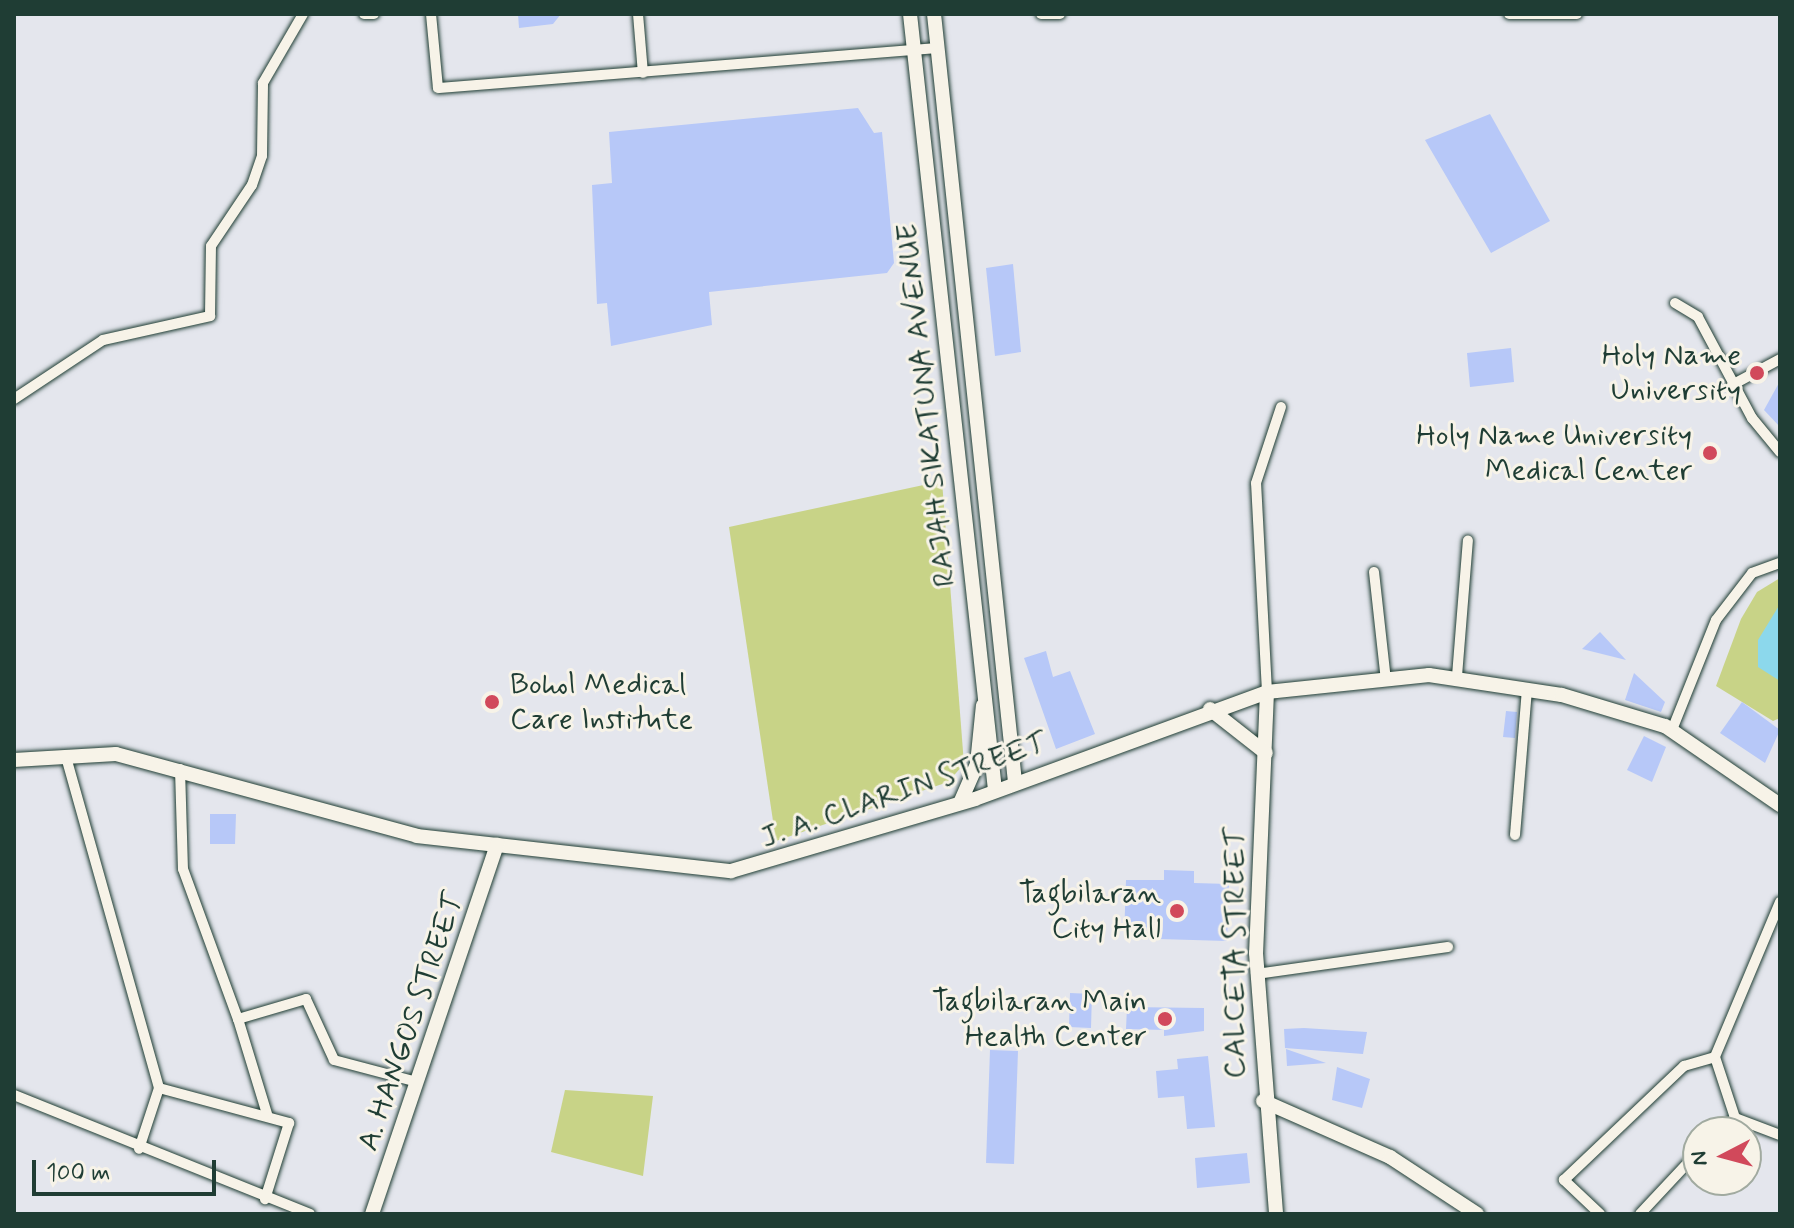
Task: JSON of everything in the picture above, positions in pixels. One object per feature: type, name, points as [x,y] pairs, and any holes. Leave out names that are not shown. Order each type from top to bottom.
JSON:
[{"type":"main road","points":[[910,16],[934,16],[1015,782]]},
{"type":"main road","name":"RAJAH SIKATUNA AVENUE","points":[[910,16],[995,790]]},
{"type":"main road","points":[[961,487],[983,483]]},
{"type":"main road","name":"J. A. CLARIN STREET","points":[[14,760],[116,754],[180,769],[346,820],[497,845],[754,869],[960,803],[1210,709],[1267,692],[1457,676],[1527,689],[1672,730],[1780,805]]},
{"type":"main road","name":"CALCETA STREET","points":[[1267,692],[1256,974],[1263,1101],[1276,1214]]},
{"type":"main road","points":[[960,803],[977,764],[985,702]]},
{"type":"main road","points":[[1210,709],[1266,753]]},
{"type":"main road","name":"A. HANGOS STREET","points":[[372,1214],[497,845]]},
{"type":"main road","points":[[1263,1101],[1390,1157],[1477,1214]]},
{"type":"street","points":[[14,399],[103,340],[210,316],[211,246],[252,185],[262,156],[263,83],[303,14]]},
{"type":"street","points":[[364,14],[374,14]]},
{"type":"street","points":[[431,14],[438,88],[938,48]]},
{"type":"street","points":[[638,14],[643,73]]},
{"type":"street","points":[[1041,14],[1060,14]]},
{"type":"street","points":[[1509,14],[1577,14]]},
{"type":"street","points":[[1675,303],[1698,317],[1732,385],[1780,452]]},
{"type":"street","points":[[1732,385],[1780,359]]},
{"type":"street","points":[[1267,692],[1256,483],[1281,407]]},
{"type":"street","points":[[1457,676],[1468,540]]},
{"type":"street","points":[[1672,730],[1716,620],[1752,573],[1780,563]]},
{"type":"street","points":[[1374,572],[1386,680]]},
{"type":"street","points":[[1515,835],[1527,689]]},
{"type":"street","points":[[66,757],[159,1088],[139,1149]]},
{"type":"street","points":[[180,769],[183,869],[238,1019],[268,1117]]},
{"type":"street","points":[[1734,1116],[1715,1057],[1780,902]]},
{"type":"street","points":[[1256,974],[1448,947]]},
{"type":"street","points":[[238,1019],[306,999],[334,1060],[417,1082]]},
{"type":"street","points":[[1600,1214],[1566,1189],[1564,1180],[1684,1066],[1715,1057]]},
{"type":"street","points":[[159,1088],[289,1123],[265,1199]]},
{"type":"street","points":[[14,1095],[139,1149],[310,1214]]},
{"type":"street","points":[[1640,1214],[1682,1169]]},
{"type":"green space","points":[[942,481],[964,764],[948,782],[776,841],[729,527]]},
{"type":"green space","points":[[1780,578],[1780,718],[1773,721],[1716,686],[1741,619],[1757,592]]},
{"type":"green space","points":[[565,1090],[653,1096],[643,1176],[551,1152]]},
{"type":"water","points":[[1780,604],[1780,681],[1758,667],[1758,640]]},
{"type":"building","points":[[518,14],[561,14],[553,24],[519,28]]},
{"type":"building","points":[[858,108],[874,133],[882,132],[894,263],[887,273],[709,292],[712,325],[611,346],[607,303],[597,304],[592,185],[612,183],[609,132]]},
{"type":"building","points":[[1490,114],[1550,221],[1491,253],[1425,140]]},
{"type":"building","points":[[1013,264],[1021,352],[995,356],[986,268]]},
{"type":"building","points":[[1511,348],[1514,382],[1470,387],[1467,353]]},
{"type":"building","points":[[1780,381],[1780,427],[1764,410]]},
{"type":"building","points":[[1600,632],[1626,660],[1582,649]]},
{"type":"building","points":[[1046,651],[1053,677],[1070,671],[1095,734],[1056,749],[1024,658]]},
{"type":"building","points":[[1634,673],[1665,702],[1661,712],[1625,700]]},
{"type":"building","points":[[1742,702],[1780,730],[1765,763],[1720,733]]},
{"type":"building","points":[[1506,711],[1517,712],[1515,738],[1503,737]]},
{"type":"building","points":[[1644,736],[1666,747],[1652,782],[1627,770]]},
{"type":"building","points":[[210,814],[236,814],[235,844],[210,844]]},
{"type":"building","name":"Tagbilaran City Hall","points":[[1164,870],[1194,871],[1194,883],[1229,884],[1227,941],[1124,938],[1126,880],[1164,880]]},
{"type":"building","points":[[1070,993],[1092,994],[1091,1028],[1069,1027]]},
{"type":"building","name":"Tagbilaran Main Health Center","points":[[1127,1007],[1204,1008],[1204,1031],[1164,1036],[1164,1030],[1126,1029]]},
{"type":"building","points":[[1284,1029],[1367,1032],[1363,1054],[1285,1048]]},
{"type":"building","points":[[1286,1049],[1326,1063],[1287,1066]]},
{"type":"building","points":[[990,1050],[1018,1051],[1014,1164],[986,1163]]},
{"type":"building","points":[[1208,1056],[1215,1127],[1187,1129],[1184,1096],[1158,1098],[1156,1071],[1178,1069],[1177,1059]]},
{"type":"building","points":[[1337,1067],[1370,1079],[1362,1108],[1332,1100]]},
{"type":"building","points":[[1247,1153],[1250,1183],[1197,1188],[1195,1158]]},
{"type":"place","name":"Holy Name University","points":[[1757,373]]},
{"type":"place","name":"Holy Name University Medical Center","points":[[1710,453]]},
{"type":"place","name":"Bohol Medical Care Institute","points":[[492,702]]},
{"type":"place","name":"Tagbilaran City Hall","points":[[1177,911]]},
{"type":"place","name":"Tagbilaran Main Health Center","points":[[1165,1019]]}]
